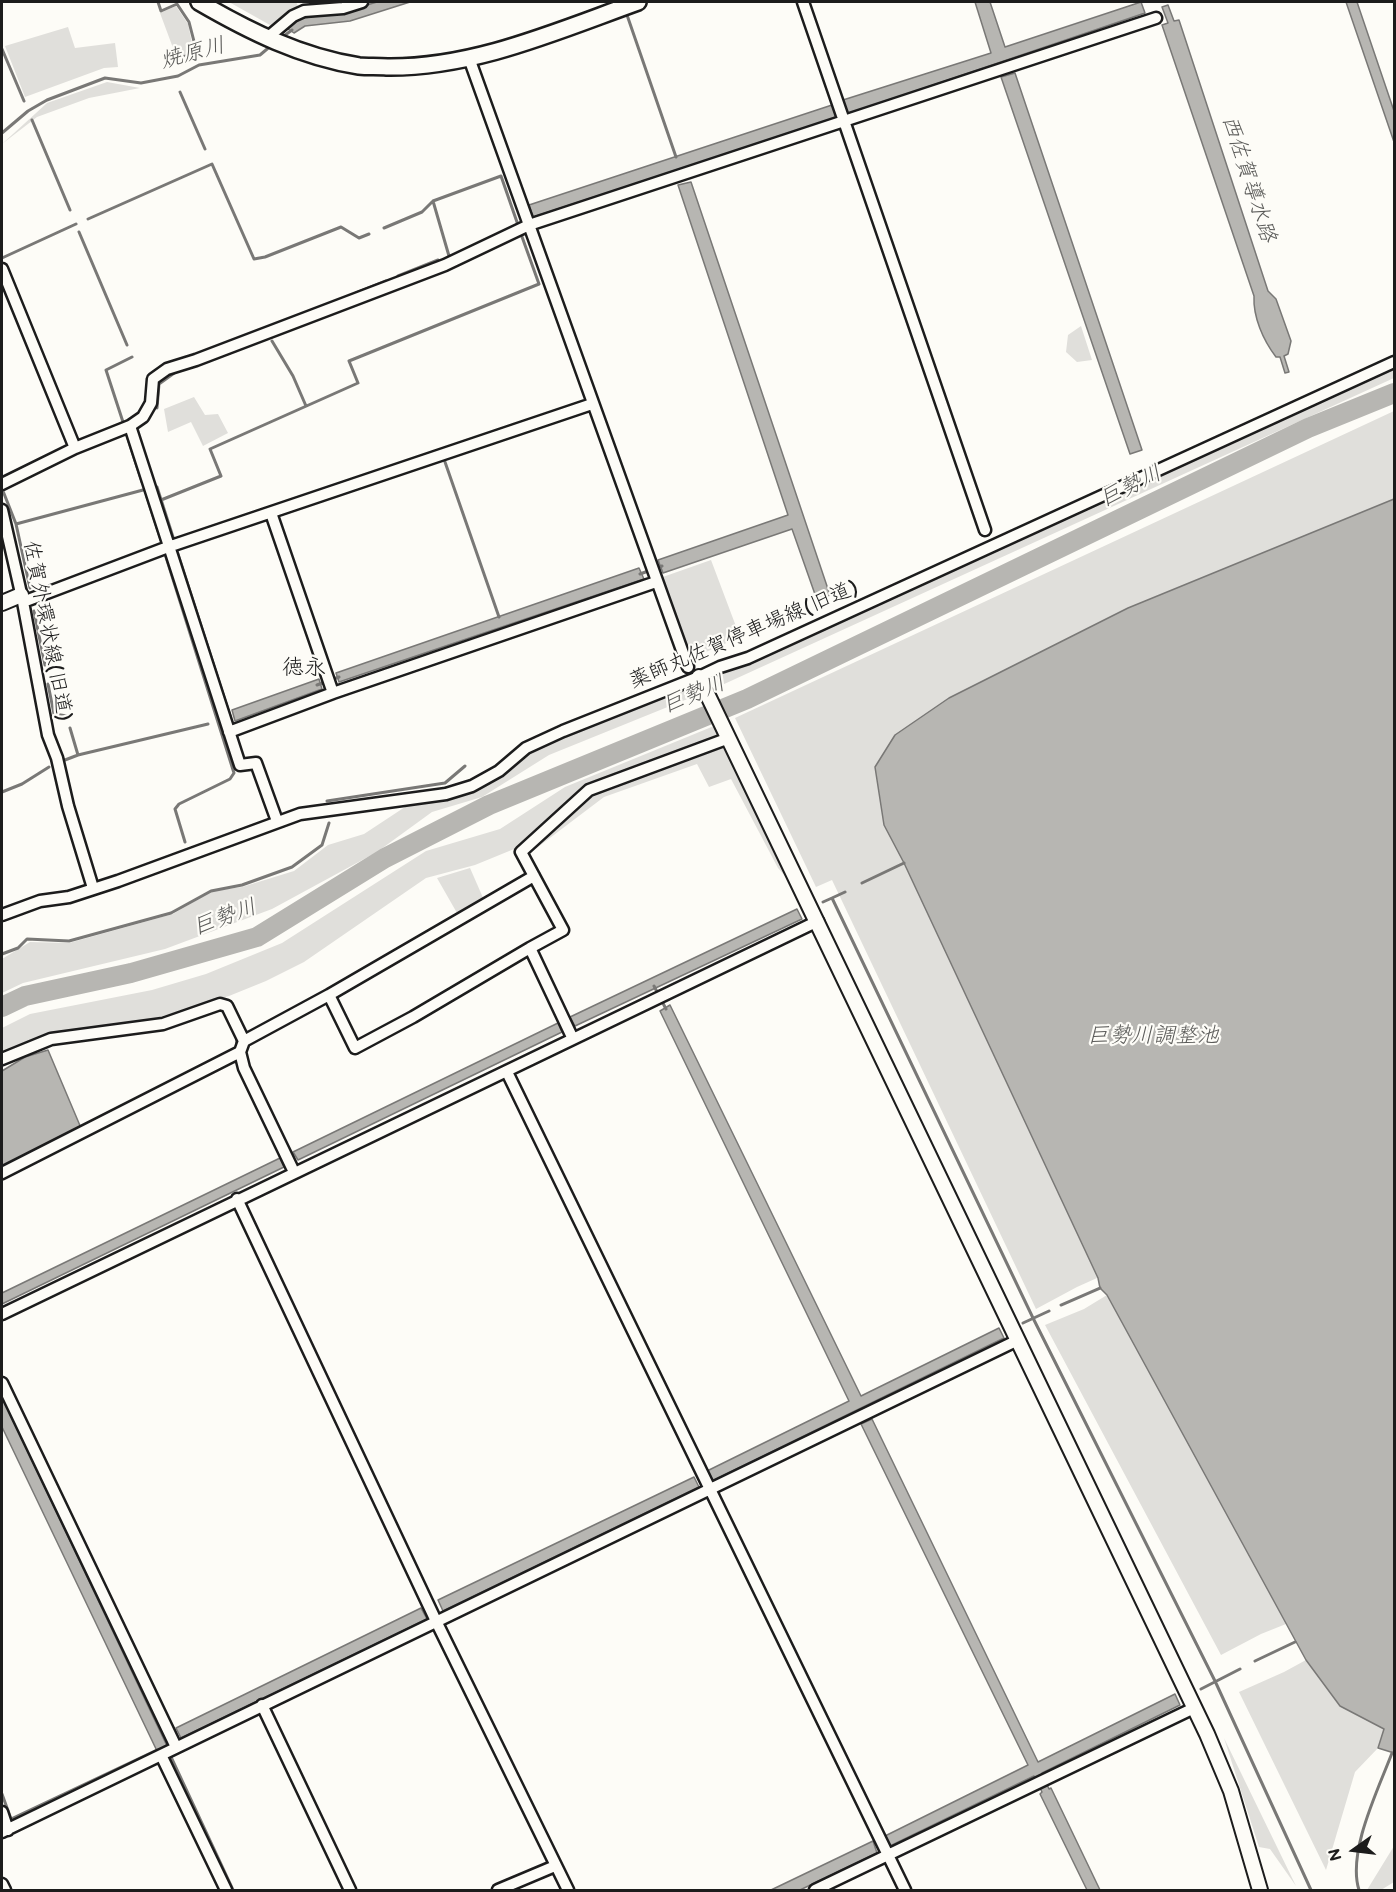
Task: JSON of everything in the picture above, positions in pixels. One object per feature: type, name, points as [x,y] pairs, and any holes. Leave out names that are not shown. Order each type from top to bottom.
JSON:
[{"type":"main road","points":[[199,2],[249,30],[305,53],[360,66],[411,67],[469,58],[526,43],[638,2]]},
{"type":"street","points":[[267,38],[293,16],[304,11],[343,8],[362,2]]},
{"type":"street","points":[[803,2],[986,530]]},
{"type":"street","points":[[2,484],[75,448],[130,426],[143,417],[151,403],[153,379],[167,369],[217,353],[397,285],[529,225],[692,172],[842,113],[1000,70],[1156,18]]},
{"type":"street","points":[[469,58],[688,667]]},
{"type":"street","points":[[2,269],[75,448]]},
{"type":"street","name":"薬師丸佐賀停車場線(旧道)","points":[[93,888],[300,814],[446,794],[472,786],[499,771],[526,748],[563,731],[720,667],[748,658],[1395,362]]},
{"type":"street","points":[[2,603],[592,404]]},
{"type":"street","points":[[130,426],[240,765],[256,763],[277,821]]},
{"type":"street","name":"佐賀外環状線(旧道)","points":[[2,510],[22,598],[48,735],[93,888]]},
{"type":"street","points":[[271,513],[331,686]]},
{"type":"street","points":[[229,732],[331,686],[656,582]]},
{"type":"street","points":[[699,677],[1207,1734],[1230,1791],[1260,1890]]},
{"type":"street","points":[[330,995],[355,1048],[563,930],[521,852],[589,790],[729,738]]},
{"type":"street","points":[[2,1173],[242,1046],[534,876]]},
{"type":"street","points":[[2,915],[40,901],[69,897],[93,888]]},
{"type":"street","points":[[2,1314],[237,1199],[290,1163],[507,1072],[818,921]]},
{"type":"street","points":[[530,948],[573,1039]]},
{"type":"street","points":[[2,1059],[51,1039],[163,1024],[220,1004],[227,1006],[242,1046],[244,1068],[290,1163]]},
{"type":"street","points":[[507,1072],[905,1890]]},
{"type":"street","points":[[237,1199],[433,1613],[568,1890]]},
{"type":"street","points":[[4,1824],[161,1755],[173,1739],[262,1705],[433,1613],[705,1483],[864,1415],[1018,1340]]},
{"type":"street","points":[[2,1383],[173,1739]]},
{"type":"street","points":[[262,1705],[350,1890]]},
{"type":"street","points":[[815,1890],[884,1847],[1036,1786],[1194,1708]]},
{"type":"street","points":[[161,1755],[226,1890]]},
{"type":"street","points":[[498,1890],[555,1866]]},
{"type":"street","points":[[2,1884],[4,1890]]},
{"type":"shaded area","points":[[229,2],[296,2],[298,6],[270,25]]},
{"type":"shaded area","points":[[176,6],[188,24],[194,53],[176,56],[160,13]]},
{"type":"shaded area","points":[[68,27],[75,48],[115,43],[118,67],[104,68],[25,97],[5,46]]},
{"type":"shaded area","points":[[107,82],[140,88],[89,98],[37,117],[2,144],[47,103]]},
{"type":"shaded area","points":[[1081,326],[1092,360],[1077,362],[1066,352],[1068,335]]},
{"type":"shaded area","points":[[1394,366],[1394,378],[722,685],[549,755],[482,797],[432,812],[377,852],[272,909],[165,949],[23,983],[2,993],[2,959],[30,942],[69,943],[173,914],[212,891],[242,887],[294,871],[328,845],[364,834],[405,807],[458,797],[501,776],[534,750],[717,677]]},
{"type":"shaded area","points":[[194,397],[205,415],[218,414],[228,433],[203,446],[191,422],[168,432],[164,409]]},
{"type":"shaded area","points":[[1394,411],[1394,511],[1319,1617],[1286,1624],[1221,1655],[1045,1325],[1084,1309],[1107,1295],[1146,1256],[1077,1287],[1036,1309],[832,880],[816,887],[735,718]]},
{"type":"shaded area","points":[[711,560],[740,637],[690,659],[660,578]]},
{"type":"shaded area","points":[[714,726],[792,884],[778,868],[731,779],[709,787],[697,764],[604,797],[530,853],[519,847],[475,865],[426,878],[304,962],[266,981],[229,996],[156,1018],[38,1037],[2,1054],[2,1028],[30,1014],[152,990],[206,974],[282,943],[426,851],[500,829],[565,787]]},
{"type":"shaded area","points":[[470,868],[484,900],[457,913],[437,878]]},
{"type":"shaded area","points":[[1333,1633],[1384,1730],[1378,1748],[1355,1772],[1326,1870],[1239,1692],[1306,1660]]},
{"type":"shaded area","points":[[1224,1738],[1296,1886],[1270,1849],[1259,1847]]},
{"type":"shaded area","points":[[1394,1846],[1394,1882],[1381,1890],[1367,1890]]},
{"type":"water","points":[[377,2],[410,2],[350,21],[305,26],[294,33],[285,27],[297,19],[343,12]]},
{"type":"water","points":[[975,2],[990,2],[1005,47],[1141,2],[1145,13],[848,114],[843,100],[991,53]]},
{"type":"water","points":[[1346,2],[1357,2],[1394,111],[1394,142]]},
{"type":"water","points":[[1168,5],[1174,21],[1179,20],[1268,291],[1276,299],[1291,341],[1288,354],[1284,356],[1289,372],[1285,373],[1280,357],[1276,357],[1271,350],[1257,320],[1254,296],[1162,25],[1168,23],[1162,7]]},
{"type":"water","points":[[1015,73],[1142,450],[1130,454],[1001,77]]},
{"type":"water","points":[[832,105],[837,118],[533,217],[529,205]]},
{"type":"water","points":[[691,182],[830,595],[817,600],[792,529],[663,573],[658,560],[788,515],[678,185]]},
{"type":"water","name":"巨勢川調整池","points":[[1394,499],[1394,1753],[1378,1748],[1384,1729],[1340,1706],[1306,1660],[1107,1295],[1100,1288],[1098,1278],[904,863],[884,825],[875,767],[895,735],[949,698],[1128,608]]},
{"type":"water","points":[[639,568],[644,579],[339,682],[336,673]]},
{"type":"water","points":[[319,679],[322,689],[235,721],[232,710]]},
{"type":"water","points":[[797,909],[802,919],[575,1026],[570,1017]]},
{"type":"water","points":[[670,1005],[861,1396],[999,1328],[1004,1338],[712,1481],[707,1471],[849,1401],[660,1011]]},
{"type":"water","points":[[558,1023],[562,1032],[298,1160],[293,1152]]},
{"type":"water","points":[[48,1050],[81,1128],[2,1168],[2,1071],[25,1057]]},
{"type":"water","points":[[280,1158],[284,1167],[2,1304],[2,1293]]},
{"type":"water","points":[[2,1397],[167,1746],[157,1751],[2,1427]]},
{"type":"water","points":[[872,1419],[1038,1762],[1175,1694],[1180,1705],[1042,1773],[1100,1890],[1087,1890],[1040,1794],[1042,1792],[1034,1776],[890,1846],[885,1836],[1028,1765],[861,1424]]},
{"type":"water","points":[[694,1477],[699,1487],[443,1611],[438,1600]]},
{"type":"water","points":[[421,1608],[427,1619],[181,1738],[176,1728]]},
{"type":"water","points":[[873,1841],[877,1853],[800,1890],[771,1890]]},
{"type":"waterway","points":[[158,2],[161,11],[177,4],[189,22],[197,53],[182,57]]},
{"type":"waterway","points":[[627,15],[676,157]]},
{"type":"waterway","name":"焼原川","points":[[281,38],[292,30]]},
{"type":"waterway","name":"焼原川","points":[[2,133],[28,111],[47,100],[105,78],[141,83],[178,76],[199,65],[260,55],[273,44]]},
{"type":"waterway","points":[[2,49],[24,101]]},
{"type":"waterway","points":[[180,92],[205,149]]},
{"type":"waterway","points":[[32,120],[70,210]]},
{"type":"waterway","points":[[88,219],[212,164],[254,259],[265,257],[341,227],[359,238],[369,234]]},
{"type":"waterway","points":[[449,256],[433,201],[501,176],[518,225]]},
{"type":"waterway","points":[[384,228],[422,212],[432,202]]},
{"type":"waterway","points":[[2,258],[76,224]]},
{"type":"waterway","points":[[79,232],[127,345]]},
{"type":"waterway","points":[[161,500],[221,476],[210,449],[358,383],[349,361],[539,284],[521,234]]},
{"type":"waterway","points":[[398,276],[438,260]]},
{"type":"waterway","points":[[356,293],[386,281]]},
{"type":"waterway","points":[[272,341],[293,376],[306,406]]},
{"type":"waterway","points":[[220,356],[230,353]]},
{"type":"waterway","points":[[123,422],[106,370],[132,357]]},
{"type":"waterway","points":[[157,408],[159,384],[177,371]]},
{"type":"waterway","name":"巨勢川","points":[[2,1007],[25,996],[131,973],[257,937],[385,858],[489,805],[747,699],[1308,428],[1394,393]]},
{"type":"waterway","points":[[127,436],[142,482]]},
{"type":"waterway","points":[[445,462],[499,617]]},
{"type":"waterway","points":[[157,487],[173,537]]},
{"type":"waterway","points":[[16,524],[143,490]]},
{"type":"waterway","points":[[3,491],[16,524],[30,588]]},
{"type":"waterway","points":[[147,497],[161,540]]},
{"type":"waterway","points":[[177,551],[230,716]]},
{"type":"waterway","points":[[166,557],[234,773],[230,779],[179,804],[175,809],[185,842]]},
{"type":"waterway","points":[[640,574],[662,566]]},
{"type":"waterway","points":[[34,611],[45,665]]},
{"type":"waterway","points":[[317,685],[339,677]]},
{"type":"waterway","points":[[48,684],[54,714],[67,716]]},
{"type":"waterway","points":[[65,760],[208,724]]},
{"type":"waterway","points":[[70,728],[78,755]]},
{"type":"waterway","points":[[327,801],[445,783],[465,766]]},
{"type":"waterway","points":[[2,792],[22,784],[49,767]]},
{"type":"waterway","points":[[2,954],[18,948],[27,939],[69,941],[171,913],[211,891],[242,885],[292,867],[322,845],[329,823]]},
{"type":"waterway","points":[[862,883],[904,863]]},
{"type":"waterway","points":[[832,898],[845,892]]},
{"type":"waterway","points":[[823,902],[832,898],[1033,1318],[1215,1681],[1311,1890]]},
{"type":"waterway","points":[[654,986],[666,1009]]},
{"type":"waterway","points":[[236,1051],[237,1036]]},
{"type":"waterway","points":[[1061,1305],[1100,1288]]},
{"type":"waterway","points":[[1023,1323],[1049,1311]]},
{"type":"waterway","points":[[1255,1661],[1295,1642]]},
{"type":"waterway","points":[[1201,1689],[1240,1669]]},
{"type":"waterway","points":[[11,1819],[157,1750]]},
{"type":"waterway","points":[[1359,1890],[1356,1875],[1360,1840],[1392,1753]]},
{"type":"waterway","points":[[171,1757],[233,1890]]},
{"type":"waterway","points":[[2,1794],[11,1819],[9,1820]]},
{"type":"district","name":"徳永","points":[[304,668]]},
{"type":"water label","name":"西佐賀導水路","points":[[1248,179]]}]
